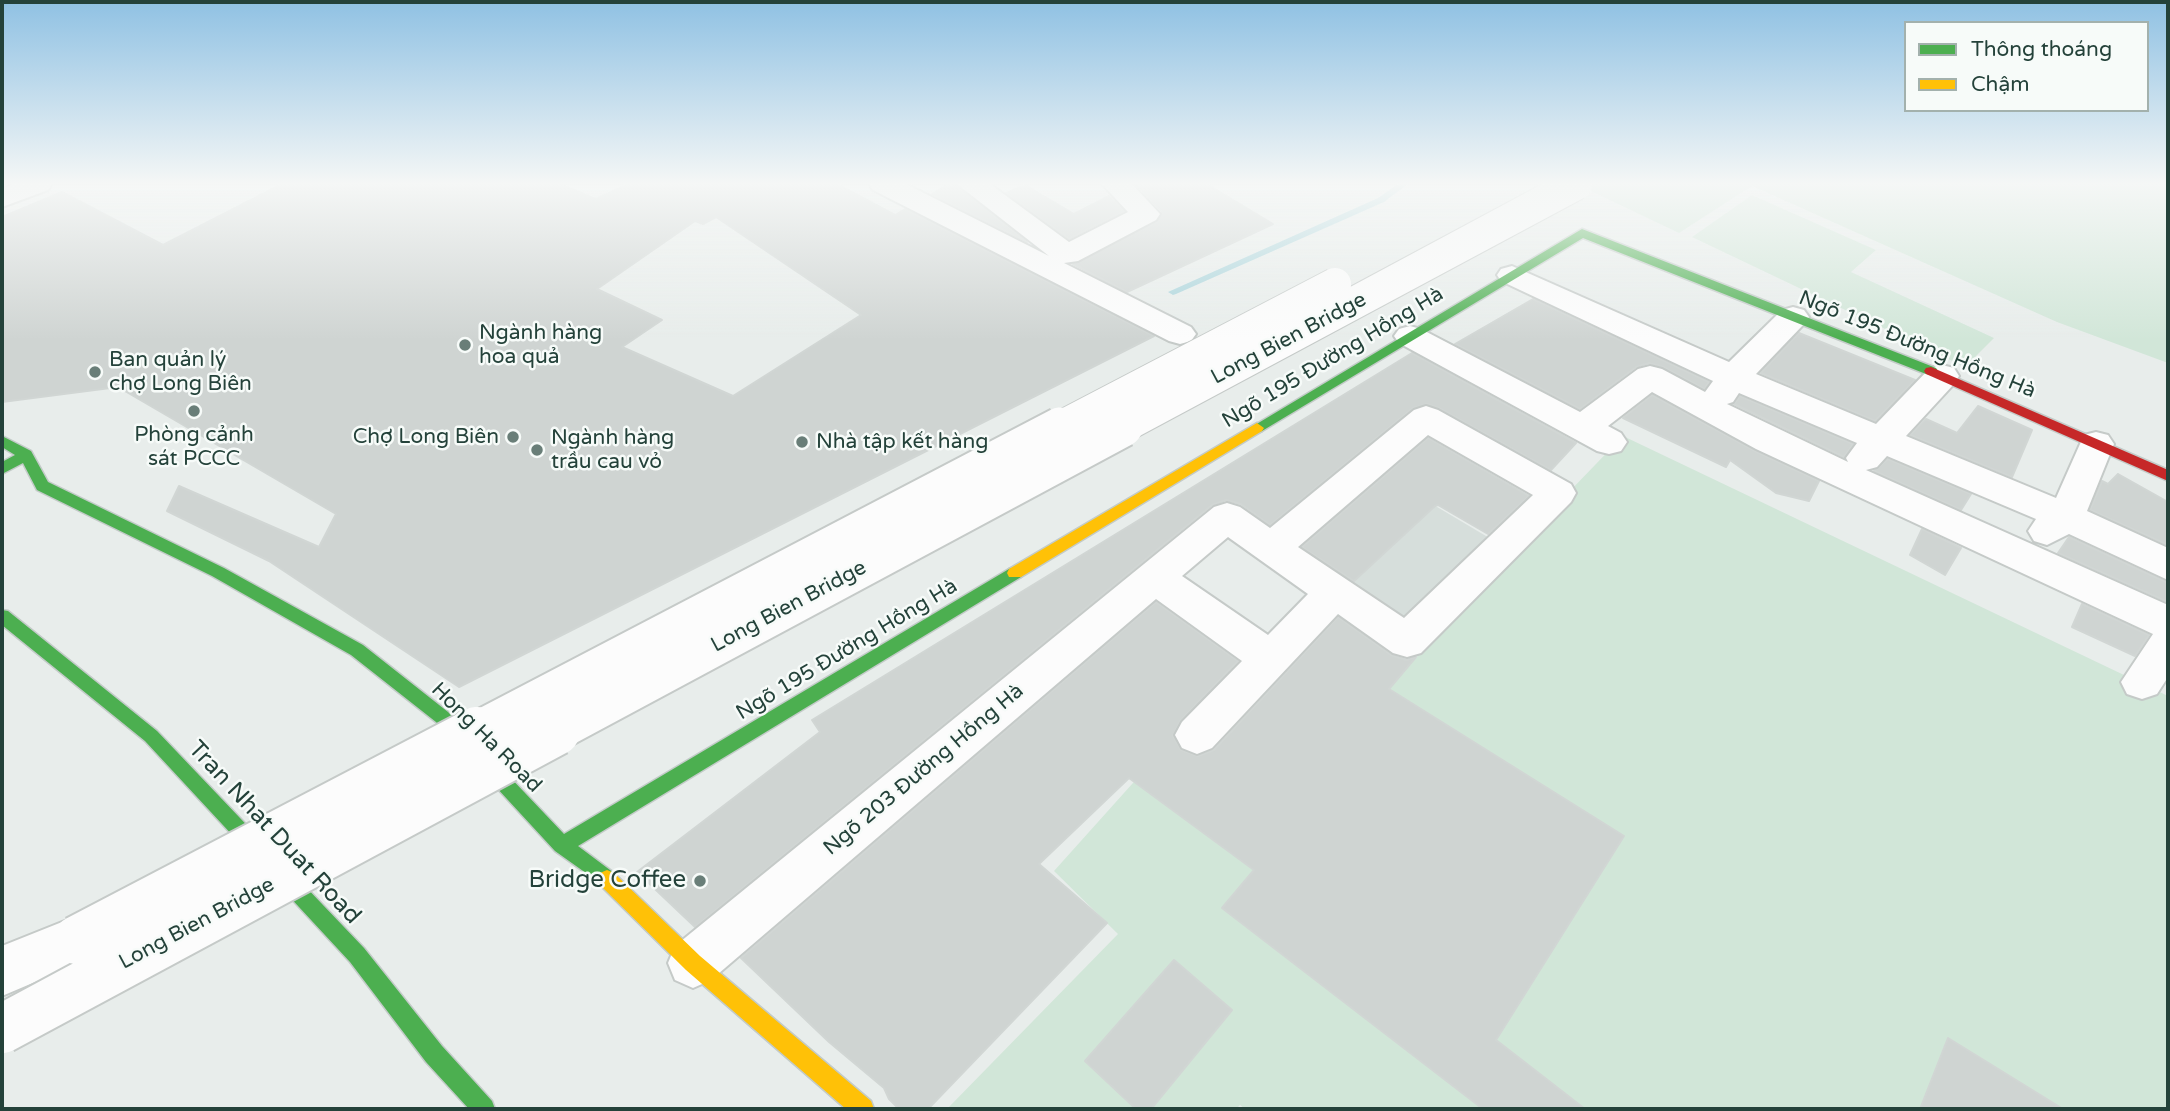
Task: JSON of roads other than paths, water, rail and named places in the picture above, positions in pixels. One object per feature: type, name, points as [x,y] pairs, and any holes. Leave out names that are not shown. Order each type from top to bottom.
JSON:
[{"type":"street","points":[[986,236],[1180,334]]},
{"type":"street","points":[[1041,236],[1067,255],[1104,236]]},
{"type":"street","name":"Long Bien Bridge","points":[[2,971],[77,940],[1426,236]]},
{"type":"street","name":"Long Bien Bridge","points":[[2,1029],[1479,236]]},
{"type":"street","name":"Ngõ 195 Đường Hồng Hà","points":[[562,845],[1577,236]]},
{"type":"street","name":"Ngõ 195 Đường Hồng Hà","points":[[1589,236],[1942,376],[2168,476]]},
{"type":"street","points":[[1512,275],[1733,377],[2066,517],[2168,565]]},
{"type":"street","points":[[1708,411],[1733,377],[1793,317]]},
{"type":"street","points":[[1410,336],[1596,435],[1650,377],[1708,411],[1846,477],[2168,623]]},
{"type":"street","points":[[1846,477],[1942,376]]},
{"type":"street","name":"Ngõ 203 Đường Hồng Hà","points":[[694,963],[1227,517],[1271,548],[1335,592],[1407,640],[1558,493],[1426,418],[1271,548]]},
{"type":"street","points":[[2,440],[26,455],[2,470]]},
{"type":"street","points":[[2030,560],[2050,527],[2066,517],[2096,444]]},
{"type":"street","name":"Hong Ha Road","points":[[26,455],[42,486],[218,572],[357,650],[442,717],[562,845],[610,882],[694,963],[863,1109]]},
{"type":"street","points":[[1155,578],[1269,658]]},
{"type":"street","points":[[1197,736],[1335,592]]},
{"type":"street","name":"Tran Nhat Duat Road","points":[[2,616],[151,736],[357,955],[434,1054],[484,1109]]},
{"type":"street","points":[[2142,682],[2168,645]]},
{"type":"waterway","points":[[1173,292],[1300,236]]},
{"type":"railway","points":[[1088,429],[1452,236]]},
{"type":"railway","points":[[515,733],[1091,427]]},
{"type":"railway","points":[[2,1005],[518,731]]},
{"type":"place","name":"Ngành hàng hoa quả","points":[[465,345]]},
{"type":"place","name":"Ban quản lý chợ Long Biên","points":[[95,372]]},
{"type":"place","name":"Phòng cảnh sát PCCC","points":[[194,411]]},
{"type":"place","name":"Chợ Long Biên","points":[[513,437]]},
{"type":"place","name":"Nhà tập kết hàng","points":[[802,442]]},
{"type":"place","name":"Ngành hàng trầu cau vỏ","points":[[537,450]]},
{"type":"place","name":"Bridge Coffee","points":[[700,881]]}]
